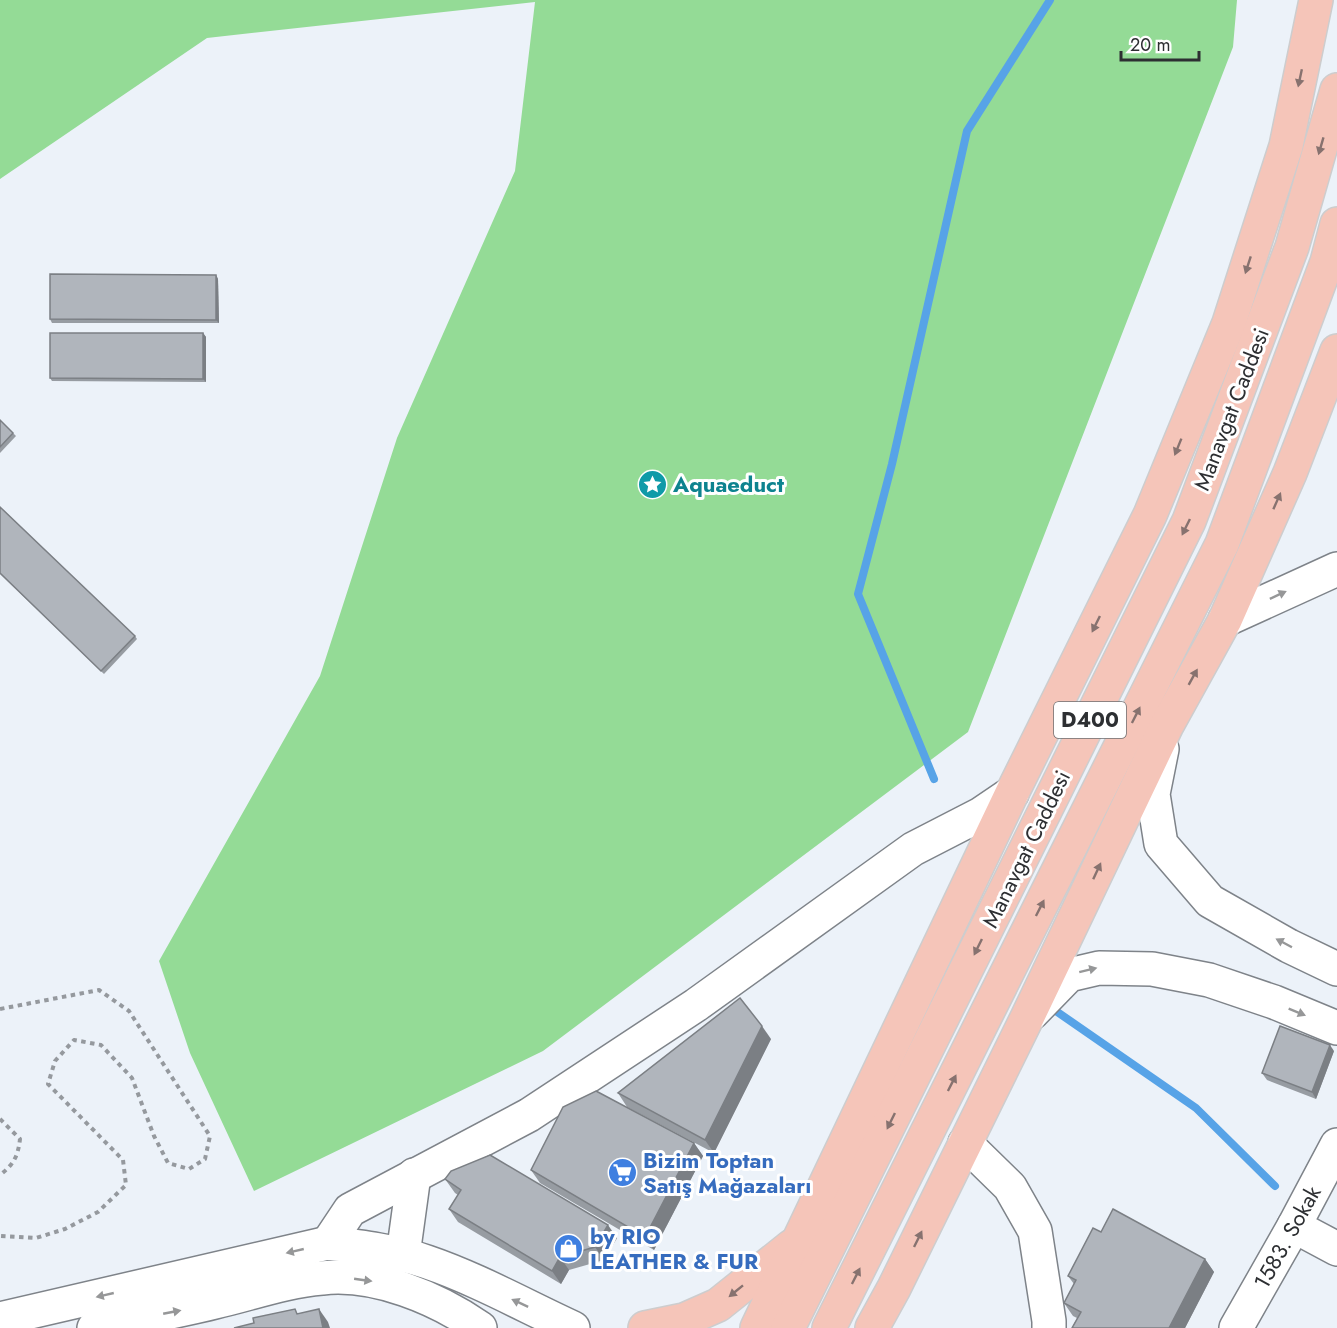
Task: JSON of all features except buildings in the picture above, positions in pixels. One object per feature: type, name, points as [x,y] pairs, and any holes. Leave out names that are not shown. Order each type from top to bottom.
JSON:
[{"type":"highway","points":[[757,1328],[1012,793],[1150,515],[1229,323],[1286,146],[1316,0]]},
{"type":"highway","name":"Manavgat Caddesi","points":[[789,1328],[1189,521],[1292,247],[1337,90]]},
{"type":"highway","name":"Manavgat Caddesi","points":[[829,1328],[1222,544],[1327,262],[1337,224]]},
{"type":"highway","points":[[872,1328],[1027,1018],[1167,724],[1225,620],[1290,473],[1337,351]]},
{"type":"highway","points":[[645,1328],[684,1320],[718,1305],[798,1241]]},
{"type":"highway","points":[[887,1328],[894,1288]]},
{"type":"street","points":[[1225,620],[1337,569]]},
{"type":"street","points":[[1167,724],[1153,794],[1161,844],[1210,902],[1289,946],[1337,969]]},
{"type":"street","points":[[328,1243],[350,1210],[529,1114],[696,1005],[913,849],[981,813],[1012,793]]},
{"type":"street","points":[[1027,1018],[1069,975],[1099,968],[1152,969],[1209,980],[1274,1002],[1337,1028]]},
{"type":"street","points":[[965,1143],[1010,1187],[1035,1231],[1049,1328]]},
{"type":"street","name":"1583. Sokak","points":[[1236,1328],[1337,1145]]},
{"type":"street","points":[[403,1255],[414,1175]]},
{"type":"street","points":[[1294,1226],[1337,1249]]},
{"type":"street","points":[[0,1319],[328,1243],[381,1250],[428,1262],[573,1328]]},
{"type":"street","points":[[109,1326],[323,1277],[361,1278],[402,1287],[462,1316],[480,1328]]},
{"type":"path","points":[[0,1009],[99,990],[129,1011],[210,1136],[205,1159],[189,1169],[168,1163],[154,1136],[132,1078],[101,1045],[74,1040],[55,1061],[48,1084],[123,1160],[126,1185],[98,1212],[65,1229],[36,1238],[0,1236]]},
{"type":"path","points":[[0,1119],[20,1139],[18,1153],[9,1168],[0,1175]]},
{"type":"green space","points":[[0,0],[1237,0],[1233,47],[968,732],[543,1051],[254,1191],[190,1053],[159,961],[320,676],[397,438],[515,171],[535,2],[207,38],[0,179]]},
{"type":"waterway","points":[[934,779],[858,594],[892,464],[967,131],[1050,0]]},
{"type":"waterway","points":[[1053,1009],[1196,1108],[1275,1186]]},
{"type":"place","name":"Aquaeduct","points":[[652,484]]},
{"type":"place","name":"Bizim Toptan Satış Mağazaları","points":[[622,1173]]},
{"type":"place","name":"by RIO LEATHER & FUR","points":[[569,1249]]}]
